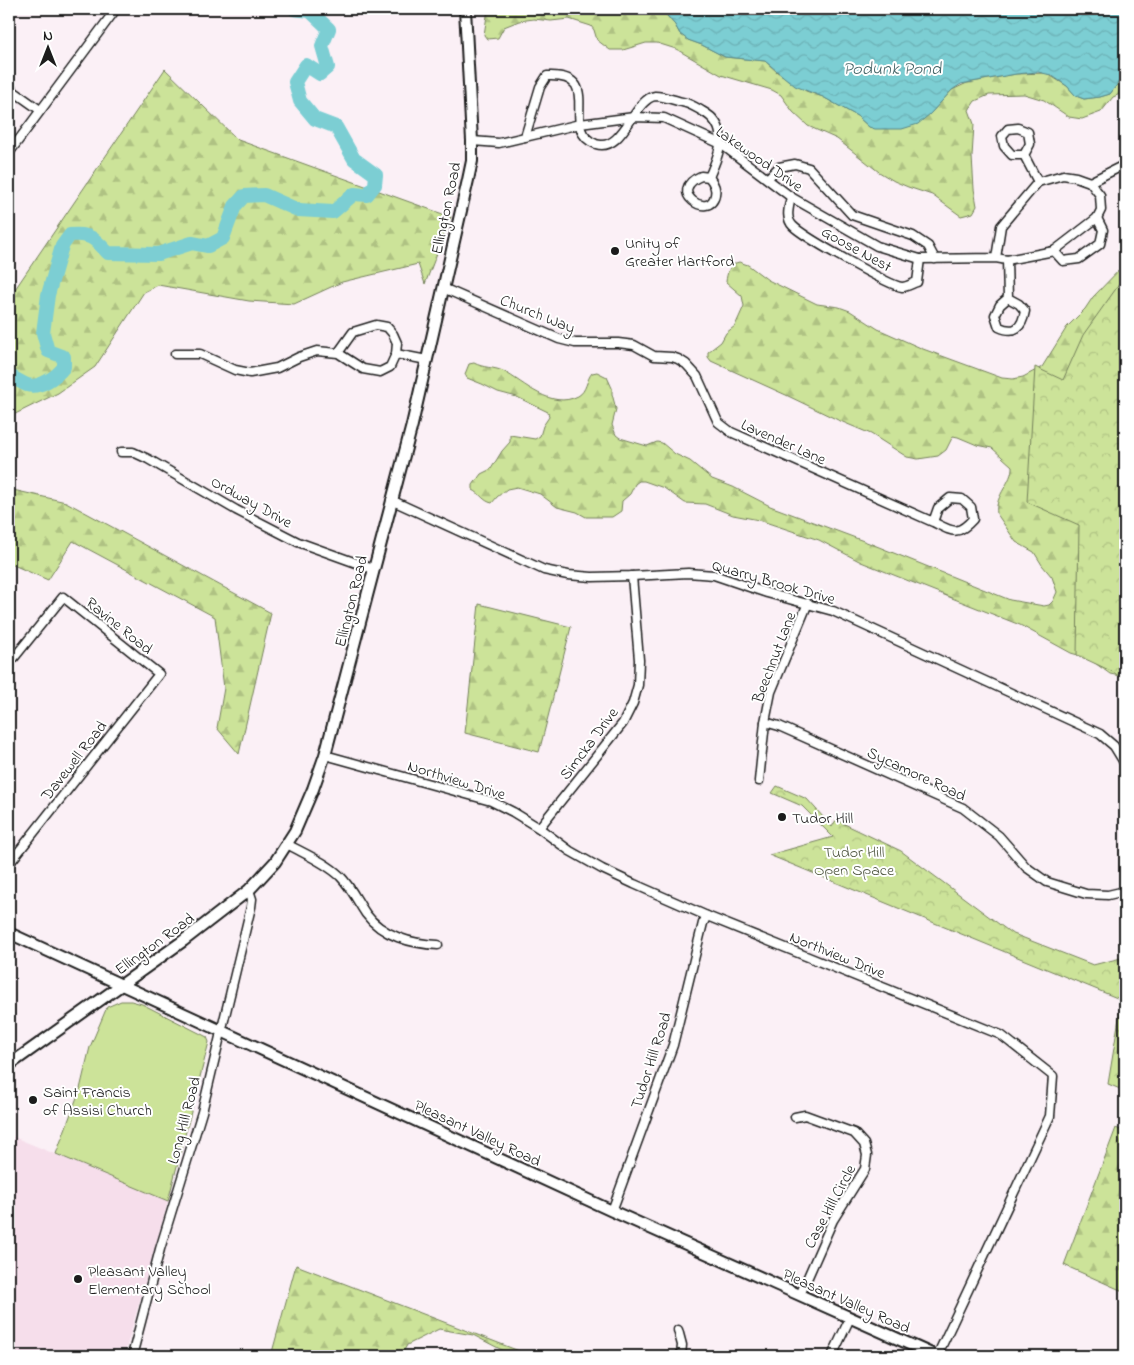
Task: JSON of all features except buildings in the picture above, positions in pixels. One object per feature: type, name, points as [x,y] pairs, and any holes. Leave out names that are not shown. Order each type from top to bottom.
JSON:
[{"type":"main road","name":"Ellington Road","points":[[9,1065],[215,918],[249,890],[275,862],[300,821],[325,755],[412,425],[472,161],[465,9]]},
{"type":"main road","name":"Pleasant Valley Road","points":[[9,933],[612,1211],[937,1356]]},
{"type":"street","points":[[9,153],[116,9]]},
{"type":"street","points":[[524,136],[540,87],[547,76],[560,75],[570,78],[577,87],[582,134],[590,141],[599,145],[610,142],[620,135],[644,102],[656,96],[688,103],[710,115],[718,124],[721,144],[719,155],[709,177]]},
{"type":"street","points":[[9,88],[40,110]]},
{"type":"street","name":"Lakewood Drive","points":[[472,141],[499,143],[580,124],[634,118],[664,118],[721,144],[791,197],[845,229],[877,246],[920,259],[996,258],[1007,260],[1054,251],[1097,218]]},
{"type":"street","points":[[1024,155],[1038,182]]},
{"type":"street","points":[[1090,182],[1125,166],[1125,155]]},
{"type":"street","points":[[768,178],[779,167],[795,164],[809,168],[852,215],[913,236],[928,246],[935,258]]},
{"type":"street","points":[[996,258],[1001,226],[1038,182],[1063,175],[1090,182],[1100,195],[1101,210],[1097,218],[1103,230],[1100,244],[1080,259],[1063,261],[1054,251]]},
{"type":"street","name":"Goose Nest","points":[[791,197],[787,214],[793,226],[825,247],[888,282],[903,287],[917,282],[920,259]]},
{"type":"street","points":[[845,229],[852,215]]},
{"type":"street","points":[[1007,260],[1008,298]]},
{"type":"street","name":"Church Way","points":[[443,288],[559,339],[574,343],[634,345],[654,356]]},
{"type":"street","points":[[1008,298],[1019,304],[1025,311],[1023,323],[1016,329],[1006,330],[999,326],[995,315],[1000,305],[1008,298]]},
{"type":"street","points":[[175,354],[200,354],[235,370],[250,373],[278,368],[299,357],[317,351],[338,353],[363,369],[380,372],[390,367],[396,354],[397,343],[387,327],[376,325],[352,332],[338,353]]},
{"type":"street","points":[[396,354],[426,360]]},
{"type":"street","name":"Lavender Lane","points":[[654,356],[672,356],[686,364],[697,376],[718,422],[731,432],[953,531],[964,528],[973,519],[971,507],[962,499],[950,498],[938,508],[933,522]]},
{"type":"street","name":"Ordway Drive","points":[[120,452],[133,452],[148,458],[236,510],[298,542],[373,569]]},
{"type":"street","name":"Quarry Brook Drive","points":[[391,500],[544,570],[568,575],[632,576],[688,573],[714,575],[767,593],[833,611],[1100,734],[1114,746],[1125,764]]},
{"type":"street","name":"Simcka Drive","points":[[540,828],[623,723],[633,704],[638,685],[639,660],[632,576]]},
{"type":"street","name":"Ravine Road","points":[[9,664],[63,597],[159,674]]},
{"type":"street","name":"Beechnut Lane","points":[[759,781],[765,722],[771,692],[808,603]]},
{"type":"street","name":"Davewell Road","points":[[9,864],[159,674]]},
{"type":"street","name":"Sycamore Road","points":[[765,722],[778,726],[963,808],[999,836],[1026,867],[1047,882],[1086,894],[1108,895],[1125,891]]},
{"type":"street","name":"Northview Drive","points":[[325,755],[491,802],[540,828],[570,851],[602,869],[707,916],[1001,1035],[1053,1076],[1050,1116],[937,1356]]},
{"type":"street","points":[[287,844],[337,873],[351,888],[369,917],[378,926],[409,941],[438,945]]},
{"type":"street","name":"Long Hill Road","points":[[132,1356],[160,1249],[200,1120],[251,907],[252,899],[249,890]]},
{"type":"street","name":"Tudor Hill Road","points":[[612,1211],[673,1045],[703,924],[707,916]]},
{"type":"street","name":"Case Hill Circle","points":[[795,1117],[805,1115],[854,1134],[864,1144],[867,1155],[865,1169],[833,1220],[800,1295]]},
{"type":"street","points":[[832,1356],[850,1318]]},
{"type":"street","points":[[678,1330],[682,1345],[681,1356]]},
{"type":"shaded area","name":"Pleasant Valley Elementary School","points":[[9,1135],[168,1201],[124,1356],[9,1356]]},
{"type":"green space","points":[[488,9],[661,9],[680,34],[688,40],[725,57],[765,61],[777,72],[806,91],[823,97],[857,116],[869,127],[930,114],[952,90],[967,83],[1016,74],[1046,73],[1067,86],[1076,96],[1084,99],[1110,94],[1125,74],[1125,92],[1113,97],[1101,112],[1082,119],[1069,117],[1044,100],[1024,94],[989,95],[975,101],[969,110],[974,124],[972,157],[977,206],[973,213],[961,216],[932,195],[894,181],[879,172],[837,139],[808,126],[793,112],[781,95],[772,90],[721,75],[676,49],[657,43],[646,43],[623,50],[610,50],[597,40],[591,26],[569,19],[519,21],[504,27],[498,38],[487,39],[484,35]]},
{"type":"green space","points":[[165,69],[238,140],[451,217],[425,284],[418,264],[342,282],[294,304],[249,301],[158,285],[144,292],[95,367],[58,393],[9,417],[9,298]]},
{"type":"green space","points":[[739,262],[748,265],[768,280],[817,304],[839,307],[850,311],[878,329],[923,349],[1002,378],[1013,379],[1023,377],[1042,367],[1067,327],[1125,264],[1125,677],[1110,674],[1088,658],[1071,653],[1020,625],[861,562],[819,540],[759,520],[733,515],[705,504],[685,503],[664,488],[644,481],[639,481],[635,484],[630,494],[622,501],[621,511],[612,517],[586,517],[577,512],[557,507],[540,494],[517,487],[507,489],[492,503],[486,501],[473,490],[473,485],[481,474],[491,469],[510,442],[510,435],[535,439],[540,436],[543,426],[549,417],[548,412],[517,397],[498,392],[467,378],[465,374],[469,364],[474,363],[503,371],[529,388],[558,400],[568,399],[581,394],[592,373],[597,372],[607,377],[612,388],[616,409],[612,425],[616,435],[620,438],[647,446],[657,442],[662,443],[675,454],[690,461],[712,479],[733,487],[770,506],[869,543],[1010,600],[1044,606],[1049,605],[1057,592],[1052,577],[1034,552],[1016,542],[997,514],[998,501],[1010,478],[1012,466],[992,448],[977,445],[953,436],[946,450],[938,456],[918,459],[907,457],[871,434],[711,361],[708,357],[708,352],[721,342],[726,333],[735,326],[744,306],[742,296],[726,282],[731,267]]},
{"type":"green space","points":[[1125,276],[1125,680],[1113,672],[1077,655],[1079,525],[1027,502],[1035,367],[1063,380],[1083,335]]},
{"type":"green space","points":[[9,486],[13,490],[66,502],[271,613],[239,754],[217,728],[224,688],[215,617],[73,541],[48,580],[11,564],[9,565]]},
{"type":"green space","points":[[479,604],[571,627],[539,752],[465,733]]},
{"type":"green space","name":"Tudor Hill Open Space","points":[[777,786],[807,799],[832,827],[836,820],[901,851],[1011,933],[1093,965],[1125,957],[1125,1091],[1108,1084],[1122,1000],[769,855],[833,837],[802,806],[772,793]]},
{"type":"green space","points":[[121,1001],[142,1004],[207,1037],[209,1042],[168,1201],[56,1154],[80,1089],[90,1047],[107,1007]]},
{"type":"green space","points":[[1116,1128],[1125,1132],[1125,1292],[1064,1265]]},
{"type":"green space","points":[[296,1265],[532,1356],[508,1356],[504,1351],[473,1335],[439,1329],[407,1345],[401,1356],[271,1356]]},
{"type":"water","name":"Podunk Pond","points":[[661,9],[1125,9],[1125,74],[1110,94],[1084,99],[1076,96],[1067,86],[1051,75],[1038,72],[961,84],[952,90],[918,124],[902,129],[875,129],[869,127],[857,116],[823,97],[795,86],[765,61],[725,57],[688,40],[680,34]]},
{"type":"waterway","points":[[9,376],[32,386],[53,378],[64,367],[64,357],[48,351],[43,333],[48,295],[62,246],[70,235],[88,236],[100,244],[108,253],[158,254],[192,243],[208,246],[223,238],[235,206],[244,196],[264,195],[298,210],[333,212],[354,194],[367,195],[375,185],[376,175],[354,159],[336,127],[315,119],[300,101],[295,82],[306,65],[320,74],[328,67],[322,46],[329,29],[310,11],[294,9]]},
{"type":"place","name":"Unity of Greater Hartford","points":[[615,251]]},
{"type":"place","name":"Tudor Hill","points":[[782,817]]},
{"type":"place","name":"Saint Francis of Assisi Church","points":[[33,1100]]},
{"type":"place","name":"Pleasant Valley Elementary School","points":[[78,1279]]}]
